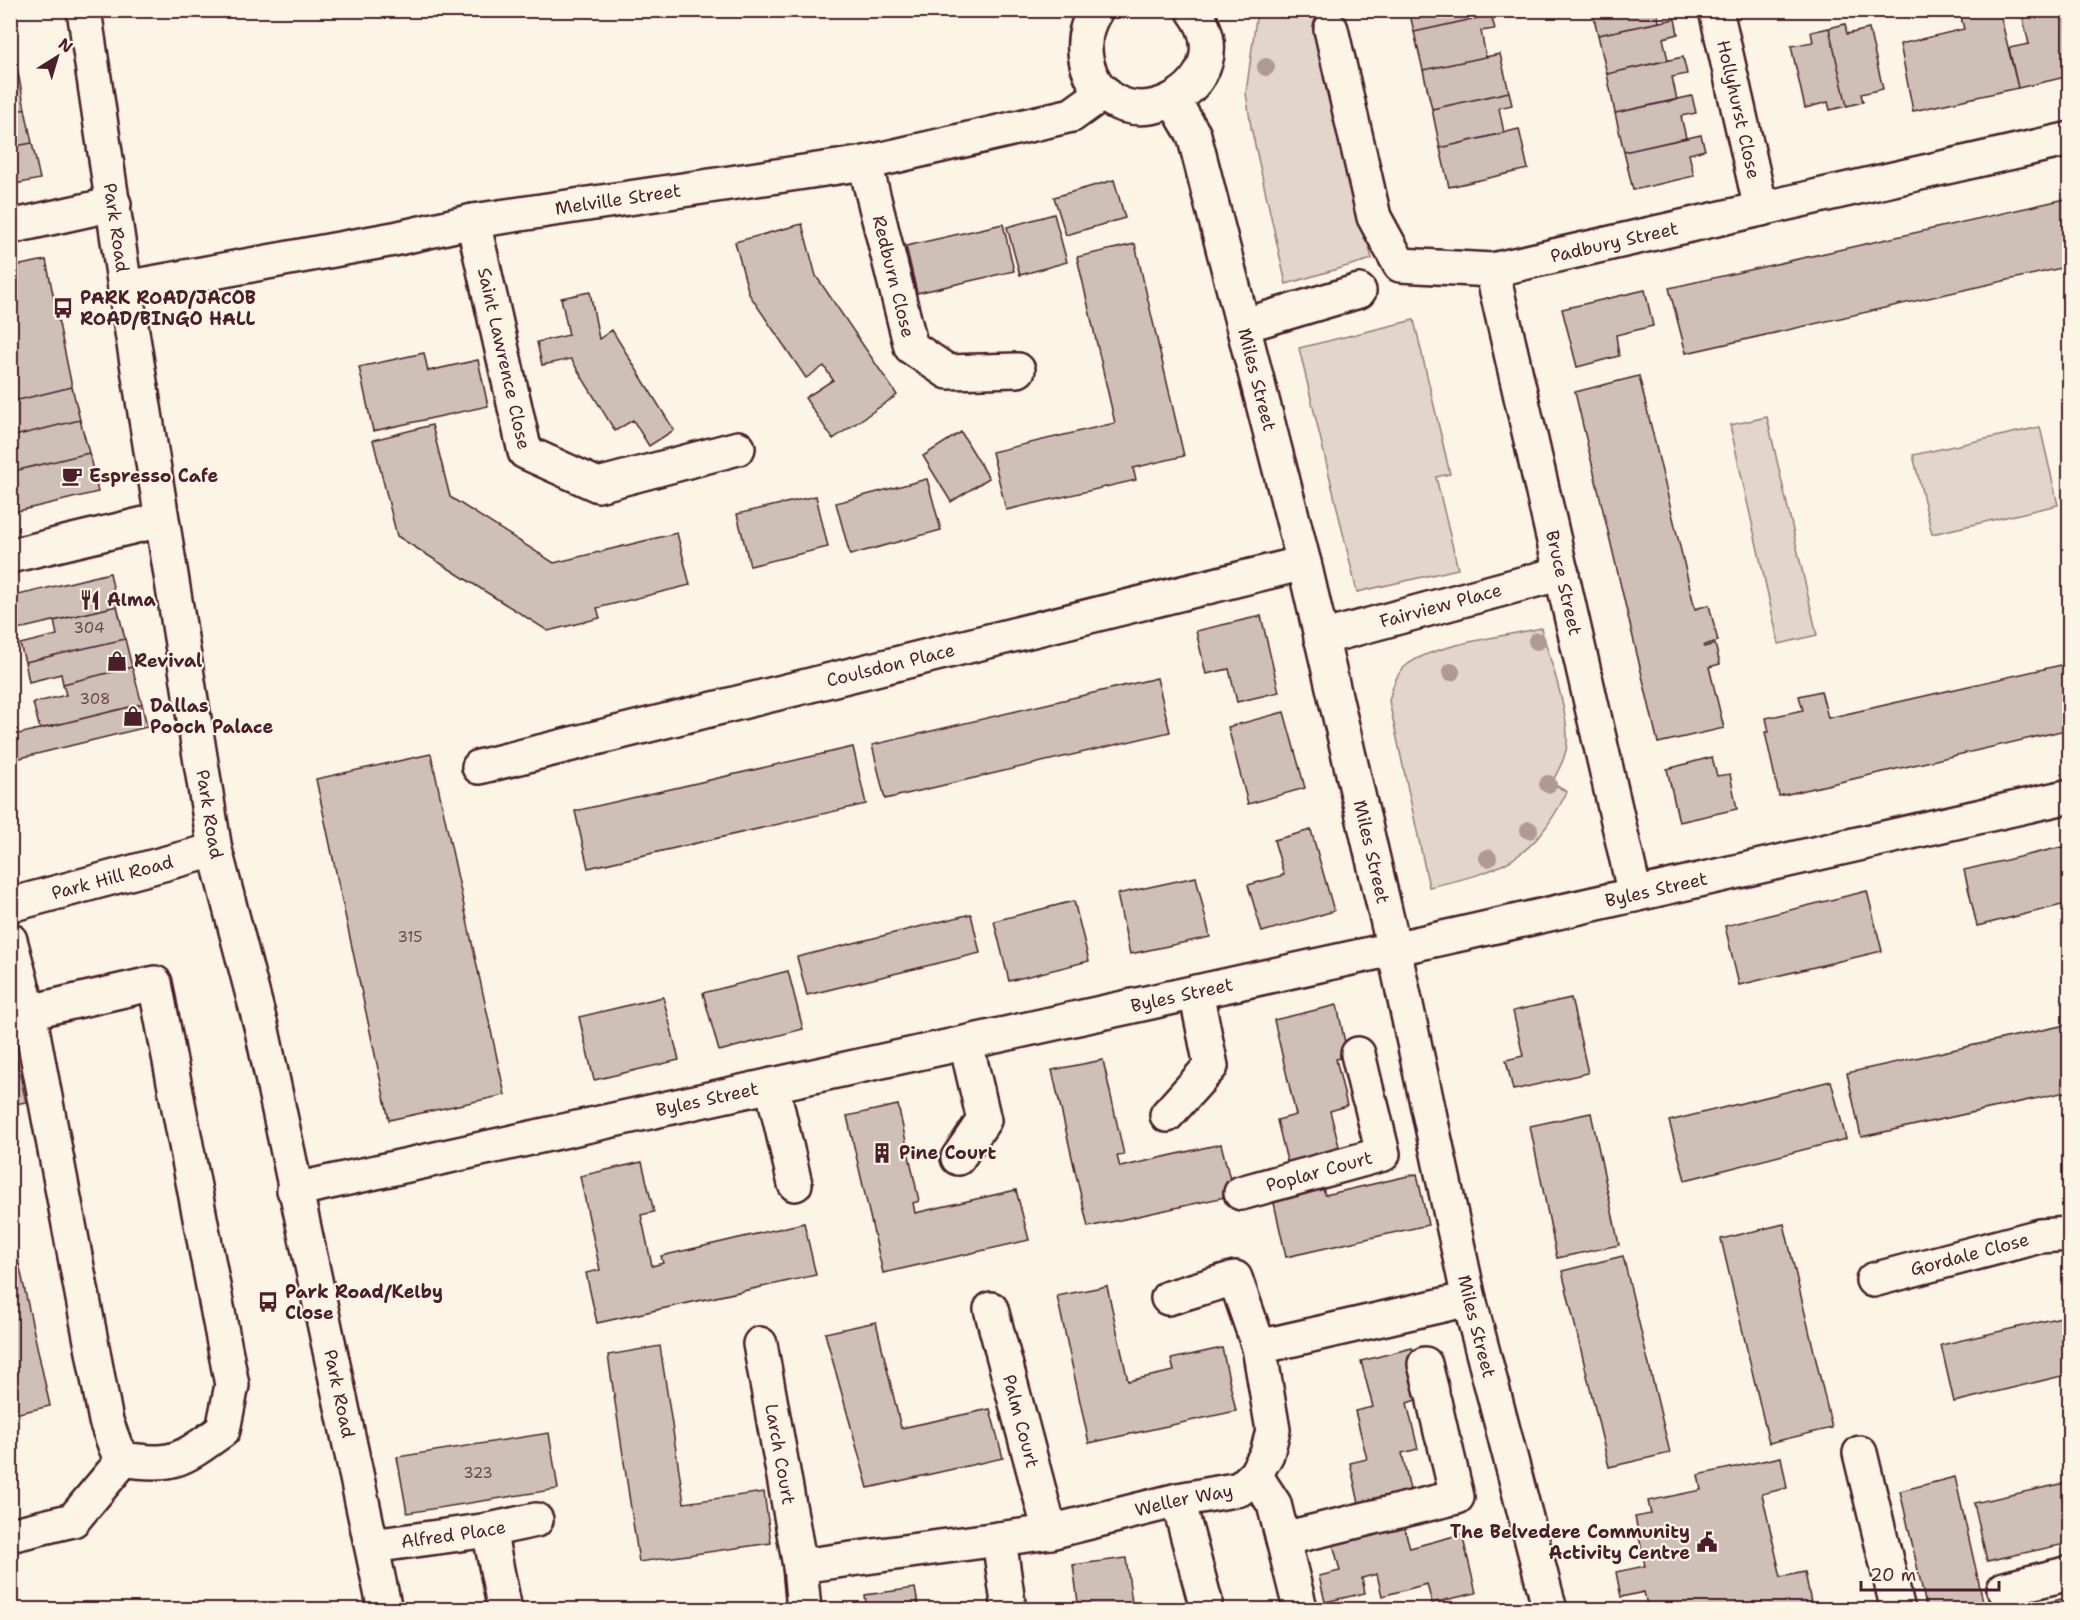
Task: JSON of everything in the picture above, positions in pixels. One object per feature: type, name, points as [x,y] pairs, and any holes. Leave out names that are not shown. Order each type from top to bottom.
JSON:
[{"type":"main road","name":"Park Road","points":[[84,10],[114,204],[124,288],[215,850],[262,1030],[294,1190],[385,1610]]},
{"type":"main road","points":[[1096,10],[1085,34],[1085,55],[1091,76],[1104,92],[1122,104],[1143,108],[1164,106],[1174,101],[1197,80],[1205,60],[1206,39],[1194,10]]},
{"type":"main road","name":"Hollyhurst Close","points":[[1716,10],[1761,209]]},
{"type":"main road","name":"Padbury Street","points":[[1331,29],[1374,217],[1400,265],[1492,270],[2070,139]]},
{"type":"main road","name":"Melville Street","points":[[124,288],[394,239],[473,221],[865,163],[1072,115],[1104,92]]},
{"type":"main road","name":"Miles Street","points":[[1174,101],[1194,135],[1245,325],[1304,563],[1394,949],[1469,1299],[1550,1610]]},
{"type":"main road","name":"Redburn Close","points":[[865,163],[911,347],[948,372],[1018,370]]},
{"type":"main road","points":[[10,227],[114,204]]},
{"type":"main road","name":"Saint Lawrence Close","points":[[473,221],[525,452],[598,485],[738,448]]},
{"type":"main road","name":"Bruce Street","points":[[1492,270],[1635,896]]},
{"type":"main road","points":[[1245,325],[1359,291]]},
{"type":"main road","points":[[10,556],[161,520]]},
{"type":"main road","name":"Coulsdon Place","points":[[479,767],[1304,563]]},
{"type":"main road","name":"Fairview Place","points":[[1321,638],[1562,573]]},
{"type":"main road","name":"Byles Street","points":[[294,1190],[1635,896],[2070,796]]},
{"type":"main road","name":"Park Hill Road","points":[[10,905],[215,850]]},
{"type":"main road","points":[[10,940],[28,1012],[106,1421],[116,1448],[124,1459],[151,1464],[184,1459],[223,1430],[232,1385],[155,983],[28,1012]]},
{"type":"main road","points":[[1167,1115],[1211,1066],[1196,992]]},
{"type":"main road","points":[[958,1158],[984,1120],[966,1043]]},
{"type":"main road","name":"Poplar Court","points":[[1241,1193],[1383,1154],[1356,1046]]},
{"type":"main road","points":[[772,1085],[795,1184]]},
{"type":"main road","name":"Gordale Close","points":[[1873,1280],[2040,1236],[2070,1234]]},
{"type":"main road","name":"Weller Way","points":[[800,1566],[1050,1533],[1178,1500],[1240,1489],[1255,1475],[1267,1454],[1273,1430],[1259,1347],[1235,1278],[1168,1298]]},
{"type":"main road","points":[[1259,1347],[1469,1299]]},
{"type":"main road","name":"Palm Court","points":[[991,1309],[1050,1533]]},
{"type":"main road","name":"Larch Court","points":[[760,1344],[800,1566],[804,1610]]},
{"type":"main road","points":[[1283,1539],[1456,1497],[1430,1386]]},
{"type":"main road","points":[[1860,1453],[1898,1610]]},
{"type":"main road","points":[[10,1535],[73,1520],[124,1459]]},
{"type":"main road","points":[[1255,1475],[1274,1504],[1300,1608]]},
{"type":"main road","points":[[1178,1500],[1205,1601]]},
{"type":"main road","name":"Alfred Place","points":[[372,1546],[489,1530],[536,1520]]},
{"type":"main road","points":[[489,1530],[505,1610]]},
{"type":"main road","points":[[999,1539],[1009,1610]]},
{"type":"main road","points":[[2004,1589],[2070,1573]]},
{"type":"shaded area","points":[[1257,11],[1329,11],[1318,13],[1372,259],[1286,284],[1251,127],[1246,93]]},
{"type":"shaded area","points":[[1414,320],[1450,474],[1436,477],[1458,569],[1357,592],[1299,348]]},
{"type":"shaded area","points":[[1767,417],[1817,635],[1779,644],[1730,425]]},
{"type":"shaded area","points":[[2040,427],[2058,505],[1932,534],[1913,455]]},
{"type":"shaded area","points":[[1541,628],[1558,686],[1567,731],[1565,754],[1552,783],[1567,792],[1541,834],[1512,859],[1476,875],[1429,887],[1389,701],[1395,681],[1407,665],[1434,651]]},
{"type":"building","points":[[1409,10],[1477,10],[1478,18],[1414,32]]},
{"type":"building","points":[[1592,10],[1657,10],[1659,22],[1598,35]]},
{"type":"building","points":[[1999,10],[2018,88],[1913,111],[1900,44],[1964,29],[1961,17]]},
{"type":"building","points":[[2021,10],[2037,10],[2038,13],[2070,10],[2070,76],[2018,88],[2009,48],[2029,44]]},
{"type":"building","points":[[1491,15],[1495,29],[1481,31],[1486,57],[1423,70],[1414,32]]},
{"type":"building","points":[[1675,19],[1678,34],[1663,38],[1668,60],[1607,74],[1598,35]]},
{"type":"building","points":[[1845,24],[1847,34],[1869,29],[1883,89],[1861,94],[1863,102],[1847,106],[1829,28]]},
{"type":"building","points":[[1829,28],[1847,106],[1830,110],[1828,102],[1805,108],[1791,46],[1813,42],[1811,32]]},
{"type":"building","points":[[14,51],[19,78],[10,80],[10,52]]},
{"type":"building","points":[[1500,54],[1509,92],[1432,109],[1423,70]]},
{"type":"building","points":[[1683,57],[1687,74],[1672,77],[1677,100],[1615,113],[1607,74]]},
{"type":"building","points":[[19,78],[25,109],[10,113],[10,80]]},
{"type":"building","points":[[1509,92],[1512,105],[1499,108],[1504,133],[1440,148],[1432,109]]},
{"type":"building","points":[[1692,96],[1696,113],[1681,116],[1686,138],[1624,152],[1615,113]]},
{"type":"building","points":[[25,109],[32,143],[10,147],[10,113]]},
{"type":"building","points":[[1519,129],[1528,169],[1449,187],[1440,148]]},
{"type":"building","points":[[1701,135],[1705,150],[1689,154],[1694,176],[1633,190],[1624,152]]},
{"type":"building","points":[[32,143],[40,179],[10,185],[10,147]]},
{"type":"building","points":[[1114,180],[1125,218],[1066,235],[1054,197]]},
{"type":"building","points":[[2070,198],[2070,266],[1686,353],[1669,288]]},
{"type":"building","points":[[1054,214],[1067,262],[1020,275],[1007,227]]},
{"type":"building","points":[[802,224],[816,276],[897,395],[833,439],[805,398],[833,380],[824,366],[806,378],[749,294],[735,242]]},
{"type":"building","points":[[1003,224],[1014,271],[917,293],[906,246]]},
{"type":"building","points":[[1135,244],[1184,456],[1133,468],[1136,480],[1006,510],[992,452],[1115,423],[1077,257]]},
{"type":"building","points":[[46,260],[72,387],[10,402],[10,267]]},
{"type":"building","points":[[1645,290],[1653,326],[1616,335],[1619,356],[1577,367],[1562,309]]},
{"type":"building","points":[[590,292],[599,339],[612,330],[674,430],[649,446],[633,420],[615,431],[571,359],[542,365],[537,342],[569,335],[561,298]]},
{"type":"building","points":[[424,353],[428,371],[478,360],[488,406],[373,431],[359,367]]},
{"type":"building","points":[[1639,376],[1695,609],[1709,605],[1718,641],[1704,645],[1704,647],[1715,644],[1720,664],[1709,667],[1724,728],[1658,743],[1575,392]]},
{"type":"building","points":[[72,387],[80,420],[10,437],[10,402]]},
{"type":"building","points":[[80,420],[89,453],[10,472],[10,437]]},
{"type":"building","points":[[432,425],[450,497],[554,563],[677,533],[690,585],[597,608],[600,618],[548,631],[397,536],[373,440]]},
{"type":"building","points":[[961,432],[989,478],[951,502],[923,456]]},
{"type":"building","points":[[89,453],[98,492],[10,513],[10,472]]},
{"type":"building","points":[[927,479],[941,530],[850,555],[836,503]]},
{"type":"building","points":[[816,496],[828,547],[750,566],[737,514]]},
{"type":"building","points":[[110,573],[117,606],[10,631],[10,597]]},
{"type":"building","points":[[117,606],[125,639],[25,662],[20,644],[57,635],[54,621]]},
{"type":"building","points":[[1261,616],[1279,692],[1237,702],[1229,669],[1206,674],[1196,631]]},
{"type":"building","points":[[125,639],[132,667],[63,684],[61,674],[29,682],[25,662]]},
{"type":"building","points":[[2070,663],[2070,729],[1779,796],[1765,732],[1769,732],[1766,718],[1803,710],[1799,696],[1821,691],[1828,718]]},
{"type":"building","points":[[132,667],[142,704],[40,729],[33,703],[66,695],[63,684]]},
{"type":"building","points":[[1157,678],[1170,732],[885,799],[872,745]]},
{"type":"building","points":[[142,704],[147,727],[12,760],[10,736]]},
{"type":"building","points":[[1284,712],[1305,788],[1248,804],[1228,727]]},
{"type":"building","points":[[853,747],[866,804],[588,868],[575,811]]},
{"type":"building","points":[[431,754],[505,1095],[389,1120],[316,779]]},
{"type":"building","points":[[1712,757],[1717,776],[1730,774],[1737,809],[1679,822],[1667,769]]},
{"type":"building","points":[[1311,830],[1334,911],[1262,932],[1248,885],[1284,875],[1274,840]]},
{"type":"building","points":[[2070,845],[2070,903],[1977,926],[1964,870]]},
{"type":"building","points":[[1196,877],[1210,937],[1130,954],[1117,894]]},
{"type":"building","points":[[1867,891],[1882,951],[1739,985],[1725,926]]},
{"type":"building","points":[[1074,901],[1089,961],[1009,981],[994,921]]},
{"type":"building","points":[[971,914],[980,953],[807,995],[797,957]]},
{"type":"building","points":[[788,971],[803,1029],[719,1051],[703,993]]},
{"type":"building","points":[[663,997],[679,1060],[594,1080],[579,1017]]},
{"type":"building","points":[[1571,998],[1588,1073],[1513,1090],[1506,1060],[1523,1056],[1513,1011]]},
{"type":"building","points":[[1337,1005],[1348,1057],[1336,1059],[1347,1106],[1330,1111],[1342,1158],[1289,1169],[1277,1120],[1296,1115],[1274,1020]]},
{"type":"building","points":[[2070,1024],[2070,1091],[1861,1137],[1847,1073]]},
{"type":"building","points":[[10,1029],[26,1102],[10,1105]]},
{"type":"building","points":[[1103,1060],[1124,1155],[1117,1156],[1120,1167],[1221,1144],[1234,1195],[1088,1227],[1052,1070]]},
{"type":"building","points":[[1831,1081],[1846,1139],[1685,1180],[1669,1121]]},
{"type":"building","name":"Pine Court","points":[[898,1105],[919,1201],[913,1203],[915,1213],[1016,1190],[1029,1240],[883,1273],[847,1116]]},
{"type":"building","points":[[1591,1113],[1619,1245],[1557,1258],[1530,1126]]},
{"type":"building","points":[[642,1162],[654,1212],[641,1215],[652,1266],[663,1263],[661,1256],[804,1223],[816,1275],[597,1323],[586,1273],[600,1270],[580,1176]]},
{"type":"building","points":[[1417,1174],[1428,1225],[1286,1257],[1272,1194],[1321,1182],[1325,1195]]},
{"type":"building","points":[[10,1222],[50,1406],[10,1415]]},
{"type":"building","points":[[1784,1224],[1832,1428],[1769,1443],[1721,1239]]},
{"type":"building","points":[[1623,1256],[1670,1453],[1609,1467],[1562,1271]]},
{"type":"building","points":[[1107,1286],[1128,1381],[1174,1371],[1171,1359],[1222,1348],[1236,1411],[1089,1443],[1057,1296]]},
{"type":"building","points":[[2070,1315],[2070,1374],[1954,1402],[1941,1345]]},
{"type":"building","points":[[876,1322],[901,1428],[990,1409],[1003,1458],[868,1488],[825,1333]]},
{"type":"building","points":[[660,1346],[684,1503],[764,1492],[771,1543],[639,1562],[608,1355]]},
{"type":"building","points":[[1412,1348],[1424,1397],[1407,1403],[1418,1449],[1402,1453],[1412,1499],[1361,1512],[1350,1463],[1367,1459],[1355,1411],[1373,1407],[1361,1361]]},
{"type":"building","points":[[549,1433],[558,1489],[407,1513],[397,1457]]},
{"type":"building","name":"The Belvedere Community Activity Centre","points":[[1781,1457],[1787,1488],[1762,1494],[1781,1577],[1805,1572],[1812,1608],[1648,1610],[1644,1592],[1621,1597],[1616,1572],[1645,1566],[1635,1517],[1651,1514],[1648,1501],[1701,1490],[1698,1475]]},
{"type":"building","points":[[1955,1477],[1985,1610],[1927,1610],[1900,1491]]},
{"type":"building","points":[[2070,1482],[2070,1543],[1987,1561],[1974,1503]]},
{"type":"building","points":[[1403,1523],[1410,1548],[1462,1534],[1476,1593],[1432,1603],[1427,1584],[1382,1596],[1377,1574],[1362,1578],[1365,1593],[1325,1602],[1319,1576],[1340,1571],[1332,1540]]},
{"type":"building","points":[[1126,1558],[1133,1610],[1079,1610],[1073,1565]]},
{"type":"building","points":[[915,1588],[919,1610],[867,1610],[865,1595]]},
{"type":"building","points":[[2070,1597],[2070,1610],[2015,1610]]},
{"type":"place","name":"PARK ROAD/JACOB ROAD/BINGO HALL","points":[[63,308]]},
{"type":"place","name":"Espresso Cafe","points":[[72,476]]},
{"type":"place","name":"Alma","points":[[90,600]]},
{"type":"place","name":"Revival","points":[[117,661]]},
{"type":"place","name":"Dallas Pooch Palace","points":[[133,716]]},
{"type":"place","name":"Pine Court","points":[[882,1153]]},
{"type":"place","name":"Park Road/Kelby Close","points":[[268,1302]]},
{"type":"place","name":"The Belvedere Community Activity Centre","points":[[1707,1542]]}]
